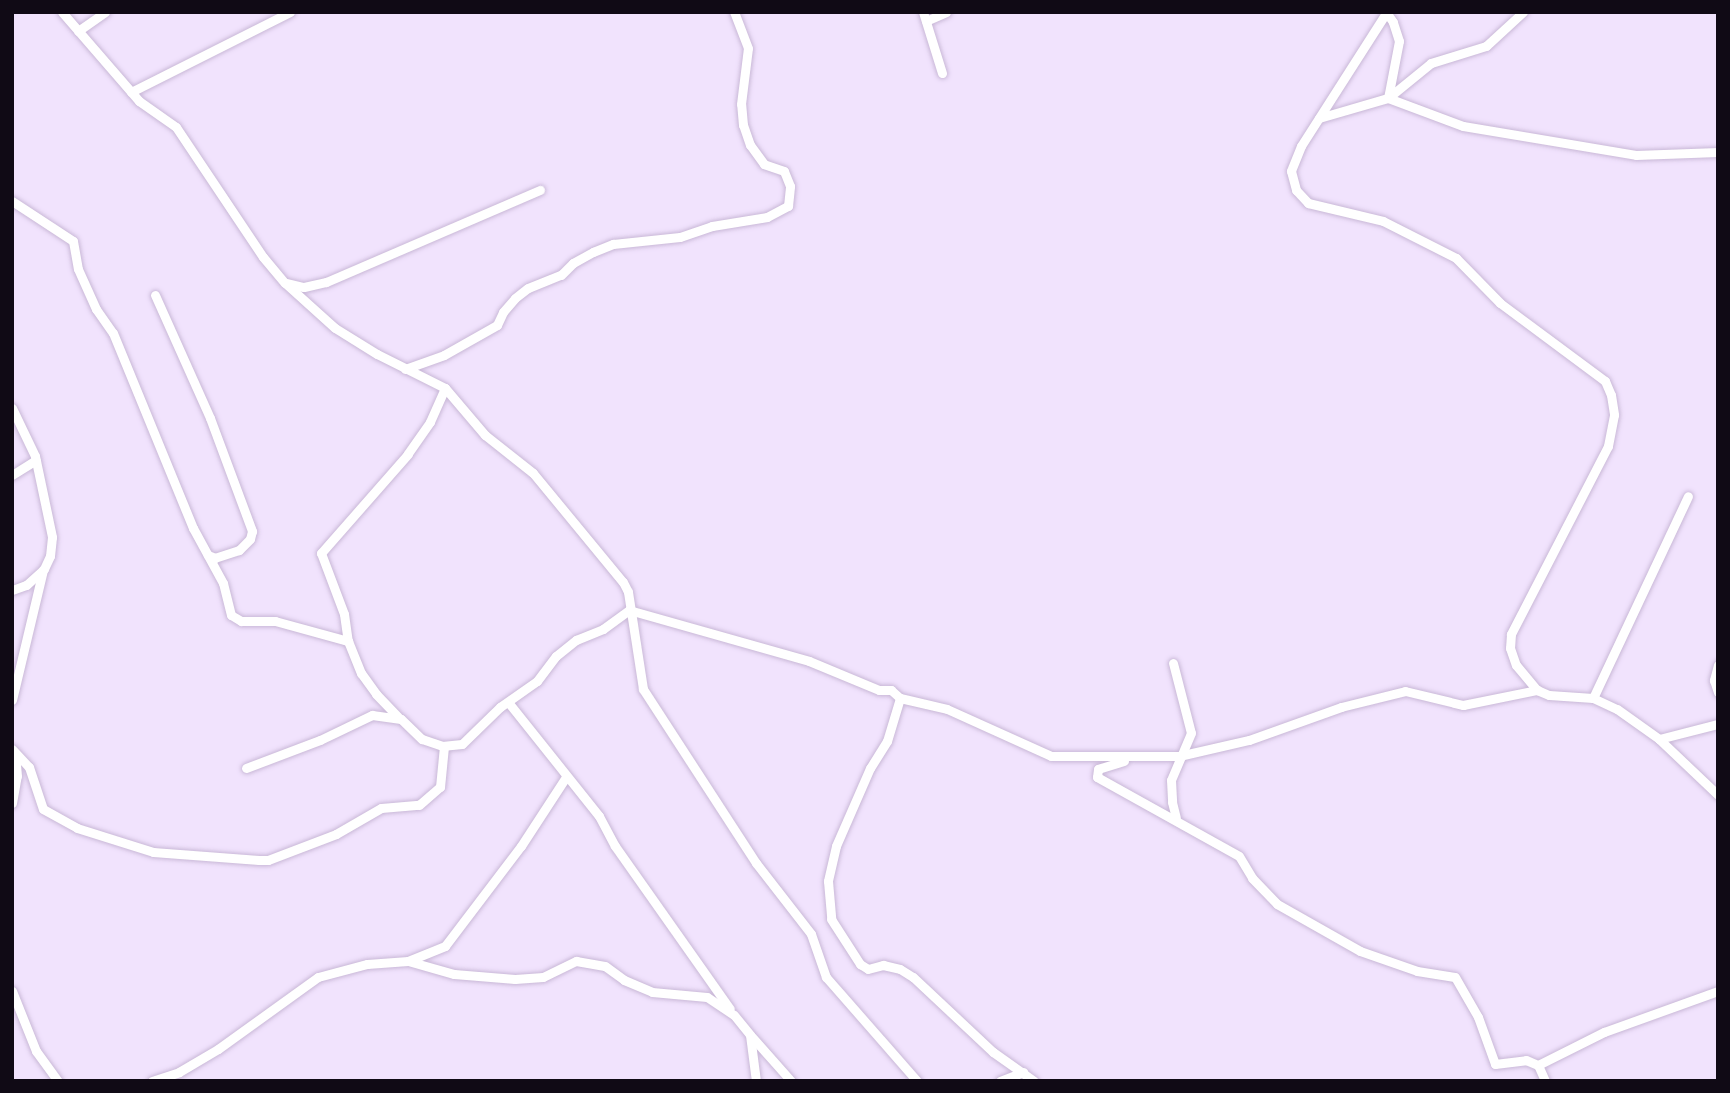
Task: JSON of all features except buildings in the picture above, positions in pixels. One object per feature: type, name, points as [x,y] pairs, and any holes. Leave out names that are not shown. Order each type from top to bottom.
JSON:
[{"type":"street","points":[[62,12],[131,92],[176,127],[263,257],[285,283],[335,328],[405,369],[446,388],[485,435],[533,473],[623,582],[628,592],[643,689],[756,863],[811,934],[827,977],[917,1081]]},
{"type":"street","points":[[78,31],[105,12]]},
{"type":"street","points":[[131,92],[290,12]]},
{"type":"street","points":[[405,369],[444,355],[497,325],[503,312],[528,288],[561,275],[573,263],[593,252],[613,244],[680,237],[712,226],[767,217],[788,206],[790,186],[784,171],[764,164],[750,145],[743,125],[741,104],[748,48],[734,12]]},
{"type":"street","points":[[942,73],[924,17],[946,12]]},
{"type":"street","points":[[1320,118],[1388,98],[1431,63],[1486,46],[1523,12]]},
{"type":"street","points":[[1388,98],[1398,41],[1393,22],[1386,13],[1301,146],[1291,171],[1296,191],[1308,203],[1383,221],[1456,258],[1500,303],[1605,381],[1611,395],[1614,415],[1608,446],[1511,634],[1510,648],[1516,665],[1537,690],[1549,695],[1593,698],[1617,709],[1659,739],[1718,795]]},
{"type":"street","points":[[1388,98],[1464,125],[1636,155],[1718,152]]},
{"type":"street","points":[[285,283],[304,287],[326,282],[540,190]]},
{"type":"street","points":[[12,201],[74,241],[78,270],[96,309],[113,333],[176,488],[223,583],[232,615],[241,621],[275,621],[348,641]]},
{"type":"street","points":[[155,295],[210,418],[252,531],[250,539],[239,550],[215,558],[208,555]]},
{"type":"street","points":[[446,388],[430,422],[408,454],[321,553],[344,614],[348,641],[366,682],[422,739],[444,746],[462,744],[508,702],[537,681],[556,656],[576,640],[603,629],[629,610]]},
{"type":"street","points":[[12,408],[36,460],[52,537],[50,556],[44,569],[12,700]]},
{"type":"street","points":[[12,475],[36,460]]},
{"type":"street","points":[[1593,698],[1688,496]]},
{"type":"street","points":[[12,590],[26,585],[44,569]]},
{"type":"street","points":[[629,610],[810,661],[879,690],[891,690],[900,698],[947,709],[1051,756],[1179,756],[1249,740],[1341,707],[1405,691],[1463,705],[1537,690]]},
{"type":"street","points":[[1173,663],[1191,733],[1187,748],[1179,756],[1171,780],[1176,818]]},
{"type":"street","points":[[1718,665],[1714,680],[1718,692]]},
{"type":"street","points":[[900,698],[887,741],[873,762],[836,846],[828,881],[831,919],[860,964],[868,969],[883,965],[900,969],[913,977],[993,1052],[1034,1081]]},
{"type":"street","points":[[508,702],[599,816],[615,846],[734,1015],[790,1081]]},
{"type":"street","points":[[246,768],[320,740],[372,715],[401,719]]},
{"type":"street","points":[[1659,739],[1718,724]]},
{"type":"street","points":[[13,752],[29,767],[43,809],[85,832],[153,852],[268,860],[336,834],[381,808],[411,808],[431,797],[440,787],[444,746]]},
{"type":"street","points":[[12,803],[16,776],[13,752]]},
{"type":"street","points":[[1135,757],[1098,769],[1097,777],[1176,818],[1239,856],[1252,878],[1277,904],[1360,951],[1417,971],[1455,977],[1478,1017],[1495,1064],[1526,1060],[1538,1065],[1545,1081]]},
{"type":"street","points":[[152,1081],[179,1072],[218,1049],[318,977],[367,964],[408,961],[445,946],[521,846],[566,777]]},
{"type":"street","points":[[408,961],[454,974],[515,979],[543,977],[576,961],[605,967],[624,980],[652,992],[707,998],[734,1015]]},
{"type":"street","points":[[1538,1065],[1604,1032],[1718,990]]},
{"type":"street","points":[[12,991],[36,1051],[58,1081]]},
{"type":"street","points":[[750,1035],[756,1081]]},
{"type":"street","points":[[1000,1081],[1023,1072]]}]
